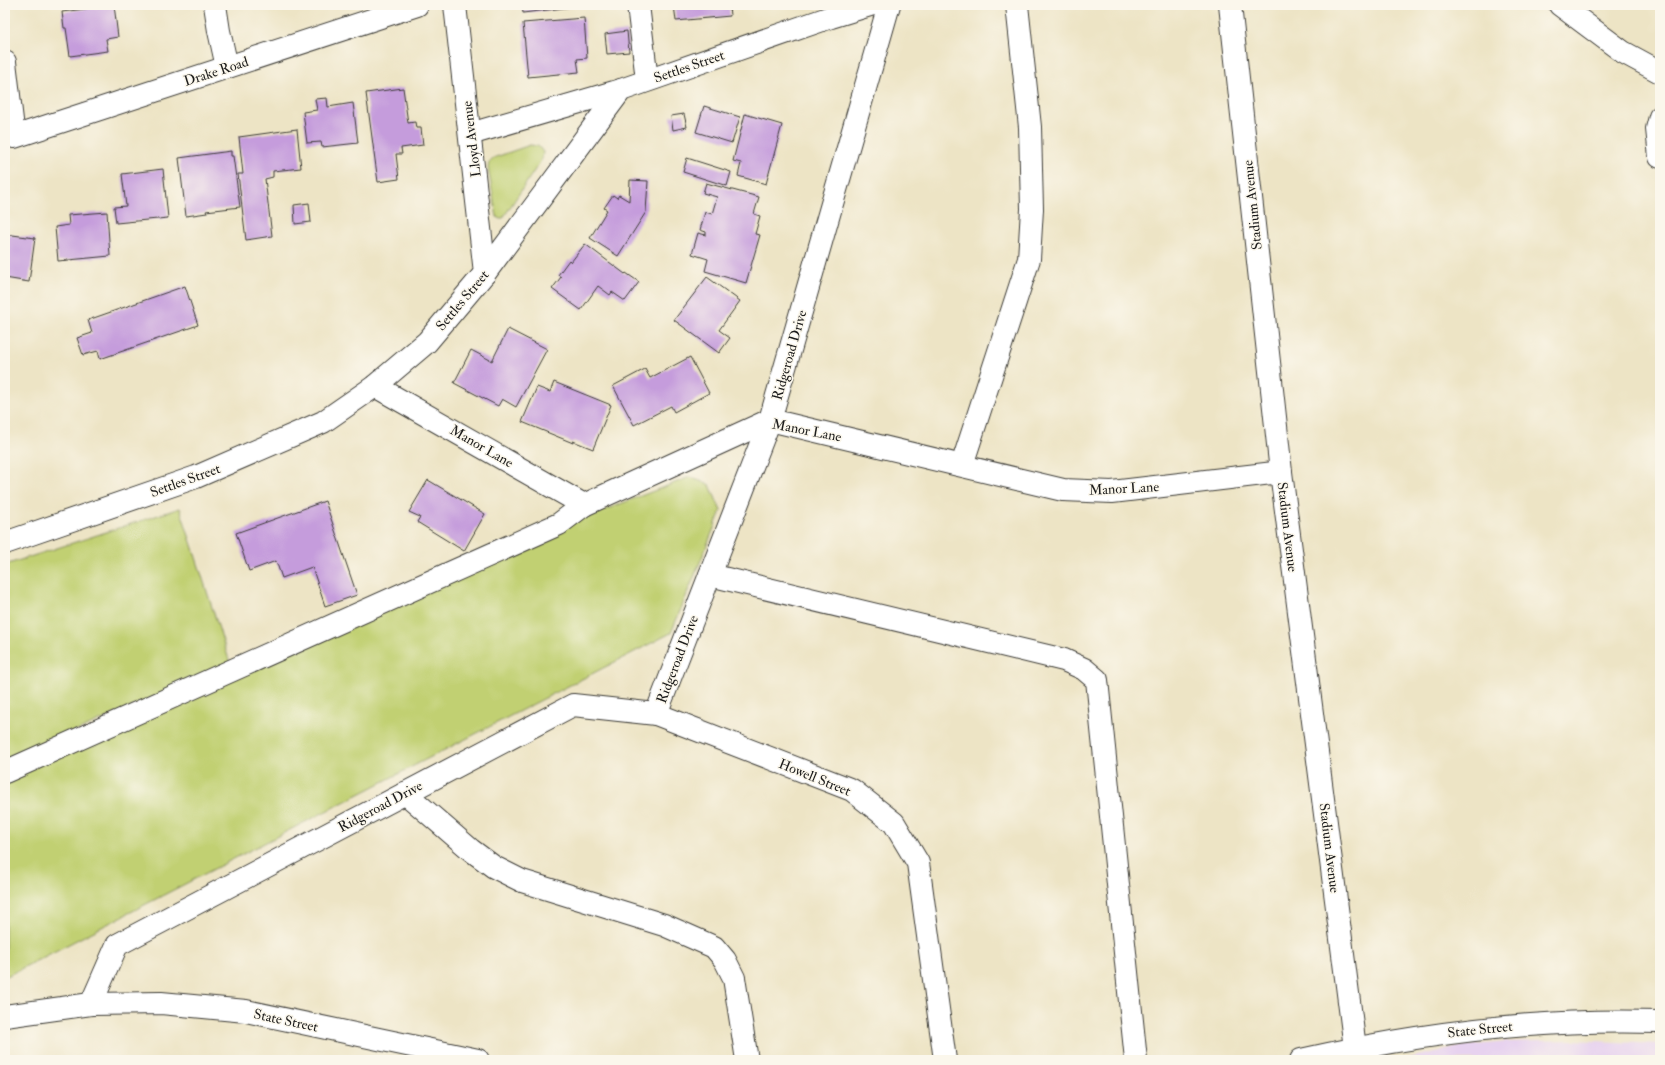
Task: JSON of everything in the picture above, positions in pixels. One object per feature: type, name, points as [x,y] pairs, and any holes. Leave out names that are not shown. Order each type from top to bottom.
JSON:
[{"type":"street","points":[[215,5],[227,67]]},
{"type":"street","name":"Drake Road","points":[[5,62],[14,137],[417,5]]},
{"type":"street","name":"Lloyd Avenue","points":[[455,5],[486,273]]},
{"type":"street","points":[[638,5],[647,80]]},
{"type":"street","name":"Settles Street","points":[[5,542],[196,477],[323,422],[375,386],[427,342],[486,273],[620,90],[830,11],[870,5]]},
{"type":"street","name":"Ridgeroad Drive","points":[[91,1004],[117,945],[573,705],[656,714],[770,420],[889,5]]},
{"type":"street","points":[[962,465],[1029,260],[1032,209],[1030,126],[1017,5]]},
{"type":"street","name":"Stadium Avenue","points":[[1230,5],[1281,472],[1355,1048]]},
{"type":"street","points":[[1560,5],[1623,52],[1660,72]]},
{"type":"street","points":[[470,134],[620,90]]},
{"type":"street","points":[[1660,117],[1657,129],[1660,157]]},
{"type":"street","name":"Manor Lane","points":[[375,386],[584,505],[770,420],[1063,490],[1112,492],[1281,472]]},
{"type":"street","points":[[5,772],[559,524],[584,505]]},
{"type":"street","points":[[710,575],[1064,660],[1084,669],[1097,680],[1136,1060]]},
{"type":"street","name":"Howell Street","points":[[656,714],[852,790],[894,823],[918,863],[945,1060]]},
{"type":"street","points":[[405,793],[482,858],[494,867],[522,881],[664,925],[714,947],[725,960],[734,978],[747,1060]]},
{"type":"street","name":"State Street","points":[[91,1004],[161,1003],[246,1011],[478,1060]]},
{"type":"street","points":[[5,1016],[91,1004]]},
{"type":"street","name":"State Street","points":[[1302,1060],[1355,1048],[1446,1032],[1541,1023],[1614,1020],[1660,1022]]},
{"type":"shaded area","points":[[1572,1040],[1660,1044],[1660,1060],[1400,1060],[1462,1046],[1507,1042]]},
{"type":"green space","points":[[530,145],[538,146],[543,152],[542,159],[503,218],[499,219],[497,217],[488,168],[489,162],[493,158]]},
{"type":"green space","points":[[690,477],[710,485],[721,511],[671,633],[5,977],[5,780],[581,519]]},
{"type":"green space","points":[[180,508],[230,663],[5,763],[5,565]]},
{"type":"building","points":[[114,5],[118,37],[106,39],[108,51],[70,56],[62,12]]},
{"type":"building","points":[[522,5],[580,5],[580,6],[523,13]]},
{"type":"building","points":[[674,5],[729,5],[730,16],[676,21]]},
{"type":"building","points":[[584,18],[587,58],[577,59],[579,72],[528,77],[523,23]]},
{"type":"building","points":[[627,31],[629,52],[607,54],[605,34]]},
{"type":"building","points":[[403,88],[408,123],[415,122],[416,128],[421,128],[423,145],[401,148],[402,154],[396,154],[399,179],[378,182],[366,93]]},
{"type":"building","points":[[327,98],[328,107],[353,103],[358,143],[322,147],[321,142],[307,143],[303,112],[317,110],[315,99]]},
{"type":"building","points":[[704,106],[740,117],[732,143],[696,132]]},
{"type":"building","points":[[684,114],[687,127],[673,130],[671,116]]},
{"type":"building","points":[[745,114],[782,125],[766,184],[738,176],[741,163],[733,161]]},
{"type":"building","points":[[297,129],[301,168],[273,171],[273,177],[265,179],[272,236],[246,240],[238,174],[243,174],[239,137]]},
{"type":"building","points":[[231,151],[240,207],[206,211],[207,213],[186,216],[179,158]]},
{"type":"building","points":[[687,158],[731,172],[727,186],[683,172]]},
{"type":"building","points":[[163,169],[168,218],[116,223],[114,207],[126,206],[122,174]]},
{"type":"building","points":[[630,180],[648,181],[646,212],[618,256],[590,238],[607,210],[604,208],[613,195],[617,198],[619,195],[629,201]]},
{"type":"building","points":[[706,183],[759,197],[754,214],[760,216],[755,234],[760,235],[746,283],[705,271],[708,259],[692,254],[698,233],[706,235],[706,232],[700,230],[705,212],[712,214],[717,197],[703,193]]},
{"type":"building","points":[[309,203],[311,222],[295,224],[294,205]]},
{"type":"building","points":[[107,212],[110,256],[58,261],[55,227],[69,225],[68,215]]},
{"type":"building","points":[[5,234],[35,238],[29,282],[5,278]]},
{"type":"building","points":[[585,244],[625,274],[626,273],[639,282],[625,301],[612,292],[610,295],[598,286],[581,310],[552,289],[561,277],[558,275],[569,260],[571,262]]},
{"type":"building","points":[[707,277],[740,301],[719,330],[730,338],[719,353],[674,320]]},
{"type":"building","points":[[185,286],[198,325],[100,359],[98,351],[83,355],[77,338],[92,333],[88,320]]},
{"type":"building","points":[[508,329],[547,349],[516,407],[502,399],[498,406],[454,383],[471,350],[492,361]]},
{"type":"building","points":[[690,357],[709,393],[674,412],[671,406],[634,425],[613,386],[645,369],[650,378]]},
{"type":"building","points":[[554,382],[611,405],[593,449],[573,441],[573,443],[522,422],[537,387],[550,392]]},
{"type":"building","points":[[428,480],[485,514],[464,551],[417,522],[420,517],[409,512]]},
{"type":"building","points":[[325,501],[357,595],[325,606],[312,567],[282,578],[276,561],[249,571],[236,533]]}]
